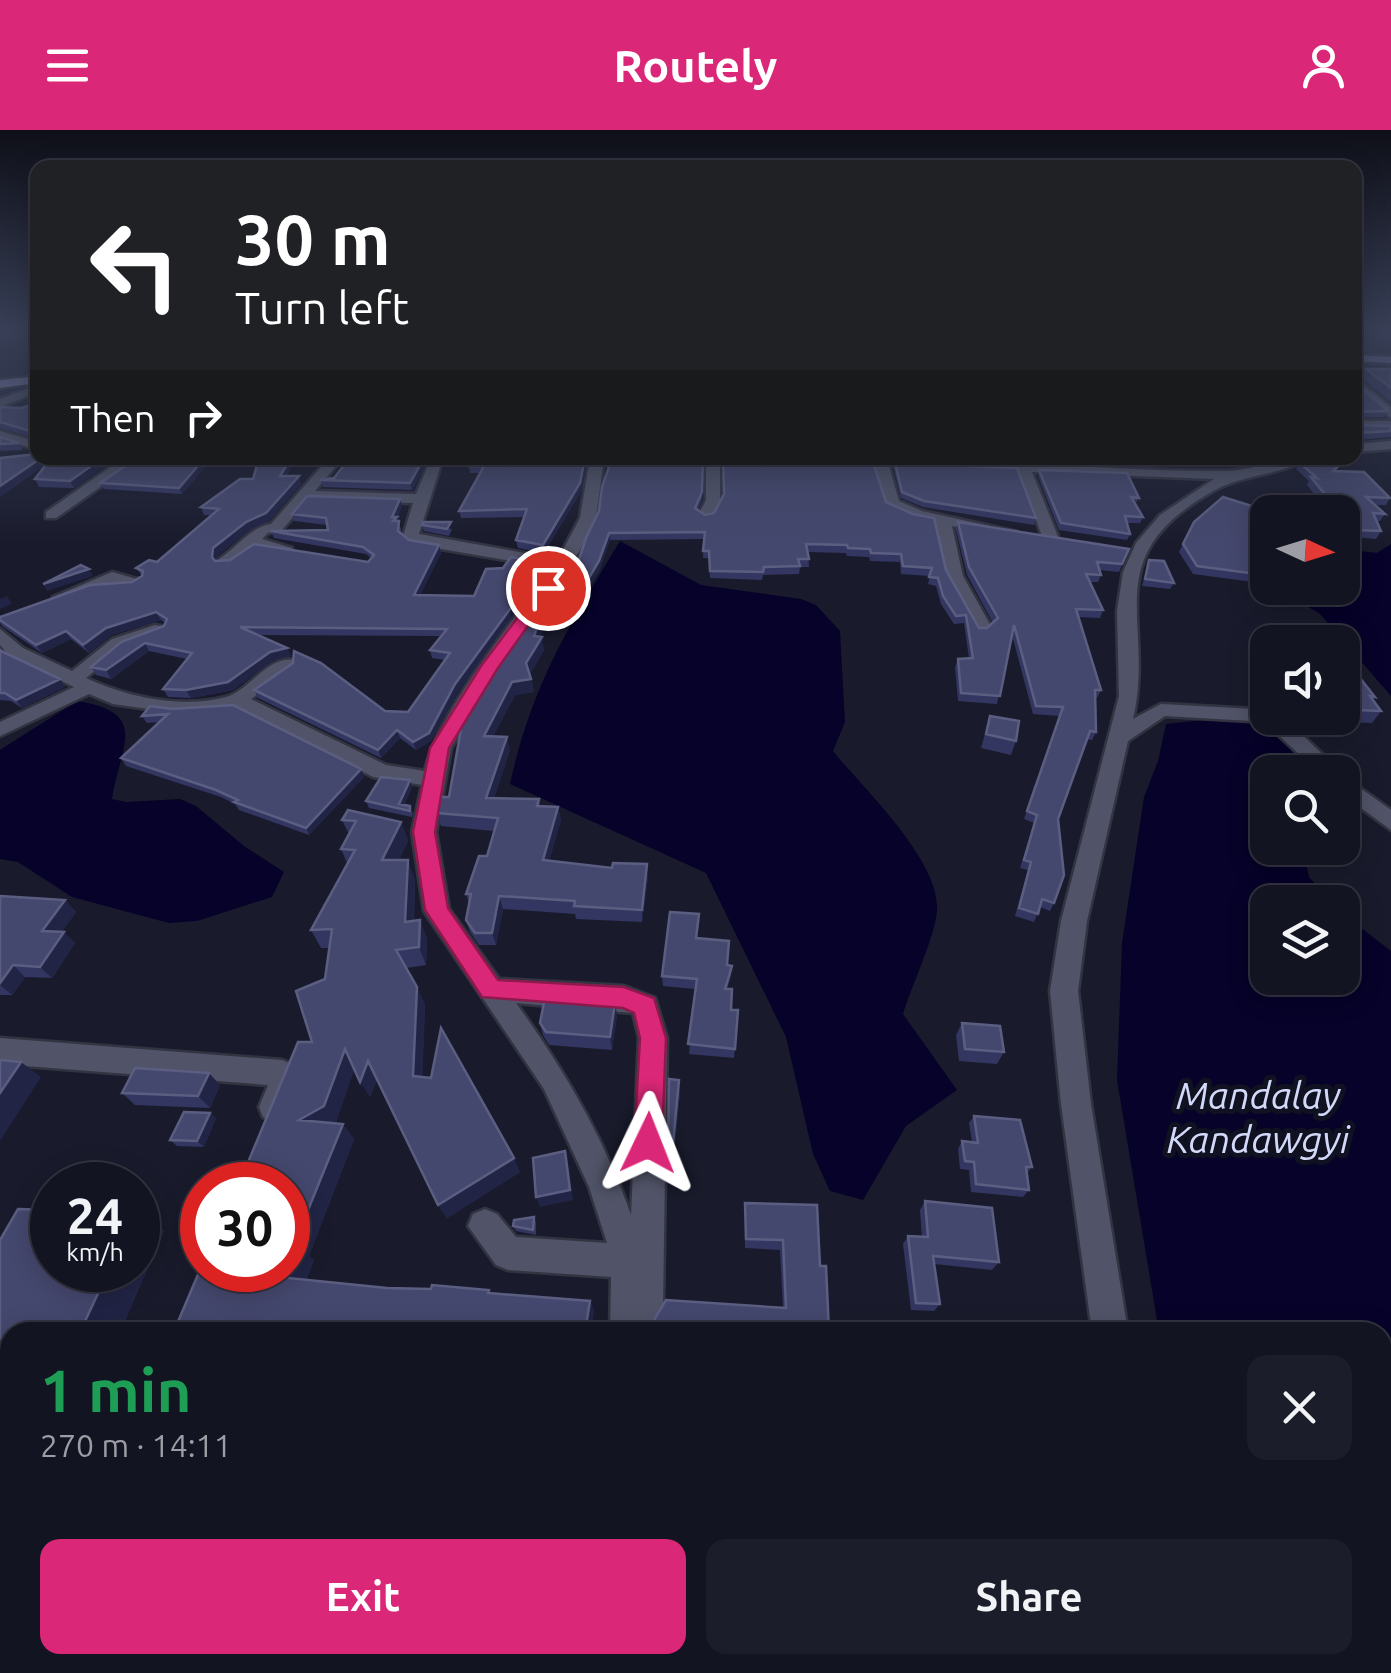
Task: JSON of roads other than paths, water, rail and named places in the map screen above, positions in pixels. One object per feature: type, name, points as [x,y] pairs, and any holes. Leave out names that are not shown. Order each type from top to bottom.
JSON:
[{"type":"street","points":[[1362,425],[1391,425]]},
{"type":"street","points":[[0,434],[30,443]]},
{"type":"street","points":[[1362,447],[1391,445]]},
{"type":"street","points":[[52,515],[122,465]]},
{"type":"street","points":[[225,562],[252,544],[264,530],[283,528],[302,495],[330,465]]},
{"type":"street","points":[[435,465],[411,536],[418,541],[560,564]]},
{"type":"street","points":[[596,465],[588,518],[571,552],[440,748],[424,832],[437,910],[554,1080],[604,1183],[624,1242],[637,1317]]},
{"type":"street","points":[[706,514],[713,500],[713,465]]},
{"type":"street","points":[[882,465],[892,504],[918,514],[1069,541]]},
{"type":"street","points":[[1028,465],[1026,482],[1051,539]]},
{"type":"street","points":[[1143,465],[1232,475]]},
{"type":"street","points":[[1109,1322],[1076,1104],[1064,991],[1074,921],[1129,696],[1126,611],[1131,550],[1165,518],[1232,475],[1273,465]]},
{"type":"street","points":[[302,495],[424,499]]},
{"type":"street","points":[[943,518],[952,573],[983,628]]},
{"type":"street","points":[[252,544],[299,553]]},
{"type":"street","points":[[45,604],[102,580],[122,577],[136,581]]},
{"type":"street","points":[[0,730],[80,684],[118,642],[159,628]]},
{"type":"street","points":[[0,634],[16,652],[113,698],[176,707],[240,702],[382,772],[432,779]]},
{"type":"street","points":[[240,702],[240,698],[287,664]]},
{"type":"street","points":[[1122,736],[1160,710],[1254,715],[1281,726],[1312,755]]},
{"type":"street","points":[[1360,797],[1391,822]]},
{"type":"street","points":[[393,825],[424,832]]},
{"type":"street","points":[[491,990],[624,998],[646,1006],[653,1038],[637,1317]]},
{"type":"street","points":[[0,1050],[282,1072],[282,1089],[261,1137]]},
{"type":"street","points":[[485,1226],[508,1253],[626,1261]]},
{"type":"water","points":[[620,541],[701,585],[801,599],[816,605],[840,631],[845,722],[833,751],[898,826],[927,870],[935,891],[935,922],[903,1014],[957,1090],[906,1126],[863,1200],[830,1191],[813,1154],[786,1037],[706,873],[510,784],[529,717],[554,658]]},
{"type":"water","points":[[1391,544],[1391,696],[1360,660],[1360,625],[1330,625],[1305,605],[1360,605],[1360,551],[1377,553]]},
{"type":"water","points":[[77,701],[100,706],[123,723],[124,747],[112,799],[180,799],[196,806],[244,846],[284,872],[272,897],[197,921],[169,923],[72,897],[18,862],[0,859],[0,750]]},
{"type":"water","name":"Mandalay Kandawgyi","points":[[1233,717],[1250,720],[1250,735],[1282,735],[1297,748],[1296,755],[1250,755],[1250,865],[1307,865],[1309,877],[1316,885],[1250,885],[1250,995],[1360,995],[1360,927],[1391,951],[1391,1322],[1157,1322],[1117,1080],[1122,943],[1144,797],[1158,761],[1166,724]]}]
